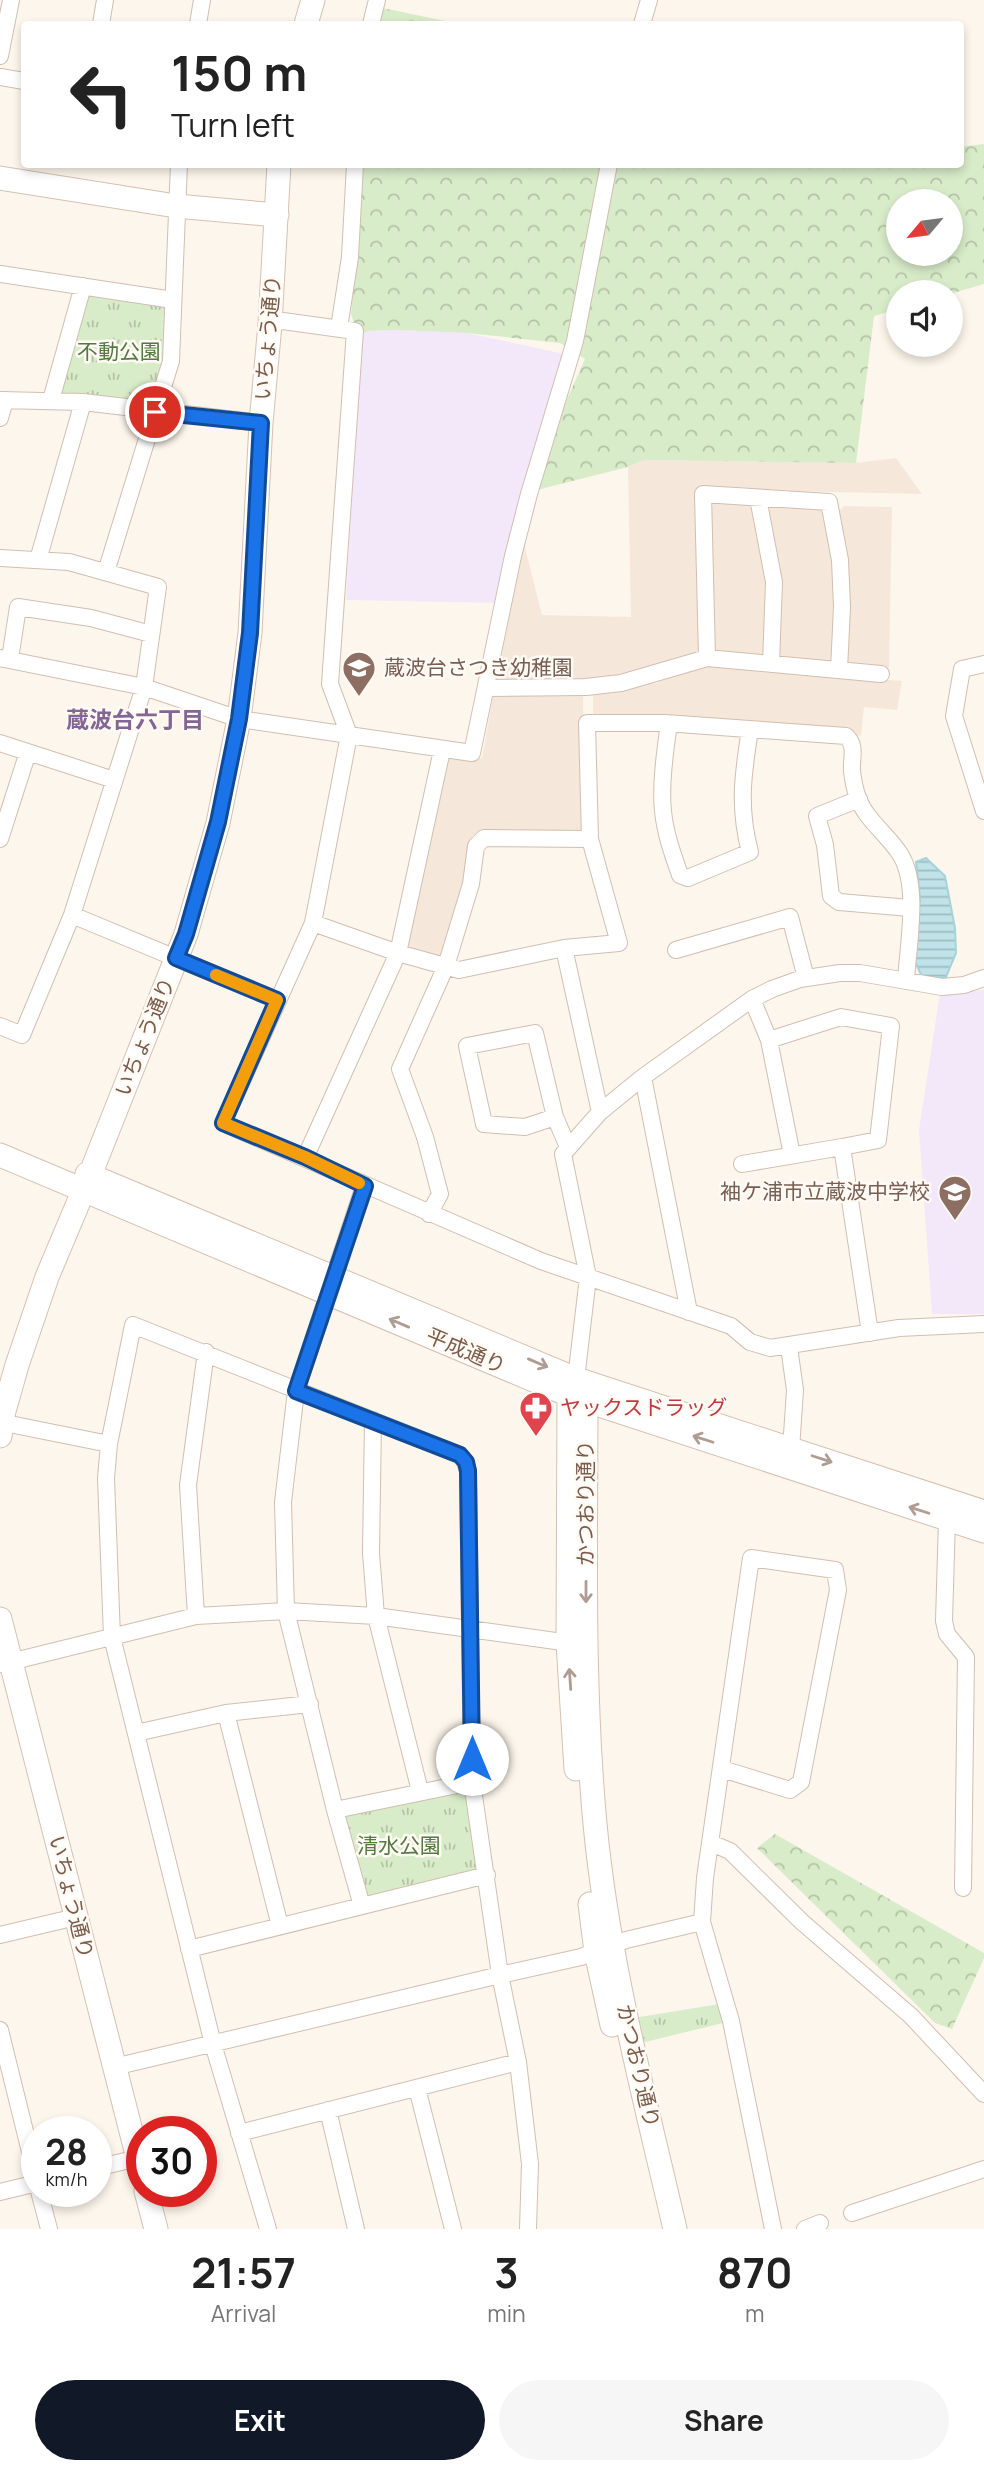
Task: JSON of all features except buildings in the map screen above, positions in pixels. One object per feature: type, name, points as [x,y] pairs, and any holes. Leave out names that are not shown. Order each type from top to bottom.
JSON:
[{"type":"street","points":[[102,21],[105,0]]},
{"type":"street","points":[[198,21],[202,0]]},
{"type":"street","points":[[307,21],[313,0]]},
{"type":"street","points":[[372,21],[377,0]]},
{"type":"street","points":[[643,21],[649,0]]},
{"type":"street","points":[[0,56],[7,4]]},
{"type":"street","points":[[0,77],[21,80]]},
{"type":"street","points":[[106,572],[170,362],[179,168]]},
{"type":"street","name":"いちょう通り","points":[[0,1427],[17,1365],[47,1277],[186,934],[218,822],[239,719],[250,633],[279,168]]},
{"type":"street","points":[[339,328],[350,257],[355,168]]},
{"type":"street","points":[[150,634],[91,618],[18,607],[5,659],[144,687],[239,719],[472,753],[519,532],[575,341],[608,168]]},
{"type":"street","points":[[0,178],[176,206],[276,215]]},
{"type":"street","points":[[0,274],[173,300]]},
{"type":"street","points":[[51,400],[83,286]]},
{"type":"street","points":[[270,324],[283,321],[355,331],[330,684],[349,735],[313,923],[223,1123],[541,1261],[731,1326],[750,1342],[770,1348],[898,1328],[984,1325]]},
{"type":"street","points":[[0,418],[3,400],[51,400],[261,423]]},
{"type":"street","points":[[38,560],[83,402]]},
{"type":"street","points":[[707,658],[703,494],[829,502],[840,560],[842,607],[839,670]]},
{"type":"street","points":[[758,498],[774,582],[771,664]]},
{"type":"street","points":[[0,558],[69,562],[158,587],[144,687],[72,915],[22,1035],[0,1026]]},
{"type":"street","points":[[487,688],[586,687],[621,683],[707,658],[881,674]]},
{"type":"street","points":[[984,664],[962,669],[954,716],[981,790],[984,811]]},
{"type":"street","points":[[313,923],[398,953],[468,969],[564,948],[619,943],[590,839],[587,723],[669,724],[846,736],[851,741],[853,750],[852,770],[859,799],[876,826],[899,853],[906,867],[911,891],[906,981]]},
{"type":"street","points":[[669,724],[665,747],[663,811],[680,875],[688,878],[750,852],[741,786],[750,729]]},
{"type":"street","points":[[0,743],[114,780]]},
{"type":"street","points":[[305,1157],[398,953],[442,750]]},
{"type":"street","points":[[0,839],[28,752]]},
{"type":"street","points":[[859,799],[817,816],[825,845],[831,896],[839,902],[910,908]]},
{"type":"street","points":[[429,1214],[440,1194],[425,1137],[400,1069],[446,966],[471,884],[475,846],[484,838],[590,839]]},
{"type":"street","points":[[72,915],[277,1000]]},
{"type":"street","points":[[676,950],[790,917],[806,978]]},
{"type":"street","points":[[564,948],[600,1112]]},
{"type":"street","points":[[577,1391],[587,1277],[563,1154],[600,1112],[643,1077],[752,999],[772,989],[806,978],[840,973],[860,973],[942,987],[964,985],[984,978]]},
{"type":"street","points":[[752,999],[769,1040],[792,1155]]},
{"type":"street","points":[[743,1164],[878,1140],[891,1026],[841,1017],[769,1040]]},
{"type":"street","points":[[555,1117],[524,1127],[484,1124],[467,1046],[535,1032],[555,1117],[568,1147]]},
{"type":"street","points":[[643,1077],[689,1312]]},
{"type":"street","name":"平成通り","points":[[0,1138],[87,1182],[577,1391],[984,1531]]},
{"type":"street","points":[[842,1147],[870,1333]]},
{"type":"street","name":"平成通り","points":[[0,1155],[87,1182]]},
{"type":"street","points":[[362,1906],[335,1810],[286,1611],[283,1502],[296,1391],[365,1186]]},
{"type":"street","points":[[268,2229],[213,2044],[112,1637],[106,1478],[109,1444],[133,1325],[460,1455],[466,1462],[472,1782],[500,1975],[518,2062],[530,2164],[528,2229]]},
{"type":"street","points":[[789,1347],[795,1390],[791,1449]]},
{"type":"street","points":[[196,1616],[188,1485],[206,1352]]},
{"type":"street","name":"平成通り","points":[[577,1391],[791,1449],[984,1513]]},
{"type":"street","name":"かつおり通り","points":[[577,1391],[577,1644],[581,1836],[659,2229]]},
{"type":"street","points":[[373,1420],[371,1553],[376,1616],[420,1791]]},
{"type":"street","points":[[0,1427],[109,1444]]},
{"type":"street","points":[[947,1519],[944,1621],[947,1634],[966,1657],[963,1888]]},
{"type":"street","points":[[722,1769],[790,1790],[802,1782],[838,1590],[835,1570],[751,1558],[705,1878],[702,1922],[731,2021],[773,2229]]},
{"type":"street","points":[[5,1663],[196,1616],[286,1611],[376,1616],[577,1644]]},
{"type":"street","name":"いちょう通り","points":[[0,1619],[5,1663],[76,1917],[127,2116]]},
{"type":"street","points":[[136,1733],[226,1713],[310,1704]]},
{"type":"street","points":[[226,1713],[280,1926]]},
{"type":"street","points":[[335,1810],[472,1782]]},
{"type":"street","points":[[711,1843],[730,1851],[802,1922],[911,2016],[984,2094]]},
{"type":"street","points":[[189,1949],[487,1875]]},
{"type":"street","points":[[0,1935],[76,1917]]},
{"type":"street","points":[[114,2067],[500,1975],[702,1922]]},
{"type":"street","name":"かつおり通り","points":[[604,1949],[675,2229]]},
{"type":"street","points":[[0,2029],[21,2116]]},
{"type":"street","points":[[239,2133],[518,2062]]},
{"type":"street","points":[[417,2088],[453,2229]]},
{"type":"street","points":[[328,2110],[356,2229]]},
{"type":"street","points":[[852,2213],[984,2169]]},
{"type":"street","points":[[0,2192],[21,2186]]},
{"type":"street","points":[[44,2207],[49,2229]]},
{"type":"street","points":[[150,2207],[156,2229]]},
{"type":"shaded area","points":[[369,331],[467,333],[569,355],[501,603],[346,600],[358,335]]},
{"type":"shaded area","points":[[896,458],[922,494],[695,489],[701,647],[693,656],[614,681],[496,683],[524,544],[542,615],[631,617],[628,467],[644,460],[856,463]]},
{"type":"shaded area","points":[[716,501],[749,502],[756,512],[768,583],[765,651],[756,658],[721,656],[714,646],[707,511]]},
{"type":"shaded area","points":[[775,503],[817,504],[824,510],[837,572],[838,604],[831,659],[823,663],[782,660],[777,651],[768,510]]},
{"type":"shaded area","points":[[844,506],[892,507],[889,668],[850,664],[845,657],[837,513]]},
{"type":"shaded area","points":[[700,666],[902,681],[897,710],[864,707],[861,736],[727,724],[601,719],[593,713],[593,691],[657,683],[683,670]]},
{"type":"shaded area","points":[[494,691],[583,691],[584,837],[479,833],[472,836],[467,873],[444,953],[438,958],[432,958],[405,944],[445,759],[450,754],[482,758]]},
{"type":"shaded area","name":"袖ケ浦市立蔵波中学校","points":[[984,990],[984,1314],[932,1314],[919,1130],[940,993]]},
{"type":"green space","points":[[383,8],[445,21],[381,21]]},
{"type":"green space","points":[[984,144],[984,284],[963,290],[963,280],[886,280],[886,312],[874,316],[856,463],[644,460],[628,467],[525,493],[585,359],[560,343],[467,333],[397,330],[369,331],[358,335],[351,314],[364,168],[964,168],[964,147]]},
{"type":"green space","name":"不動公園","points":[[83,286],[173,300],[155,412],[51,400]]},
{"type":"green space","name":"清水公園","points":[[472,1782],[487,1875],[362,1906],[335,1810]]},
{"type":"green space","points":[[775,1834],[984,1953],[952,2029],[935,2023],[757,1848]]},
{"type":"green space","points":[[726,2003],[731,2021],[633,2045],[627,2019]]},
{"type":"water","points":[[926,858],[945,876],[955,928],[956,953],[946,977],[922,977],[914,959],[920,898],[916,862]]},
{"type":"slow traffic","points":[[216,975],[277,1000],[223,1123],[359,1183]]},
{"type":"place","name":"蔵波台さつき幼稚園","points":[[359,698]]},
{"type":"place","name":"袖ケ浦市立蔵波中学校","points":[[955,1222]]},
{"type":"place","name":"ヤックスドラッグ","points":[[536,1438]]},
{"type":"district","name":"蔵波台六丁目","points":[[135,720]]},
{"type":"route","points":[[155,412],[261,423],[250,633],[239,719],[218,822],[186,934],[176,958],[277,1000],[223,1123],[305,1157],[365,1186],[296,1391],[460,1455],[466,1462],[472,1759]]}]
